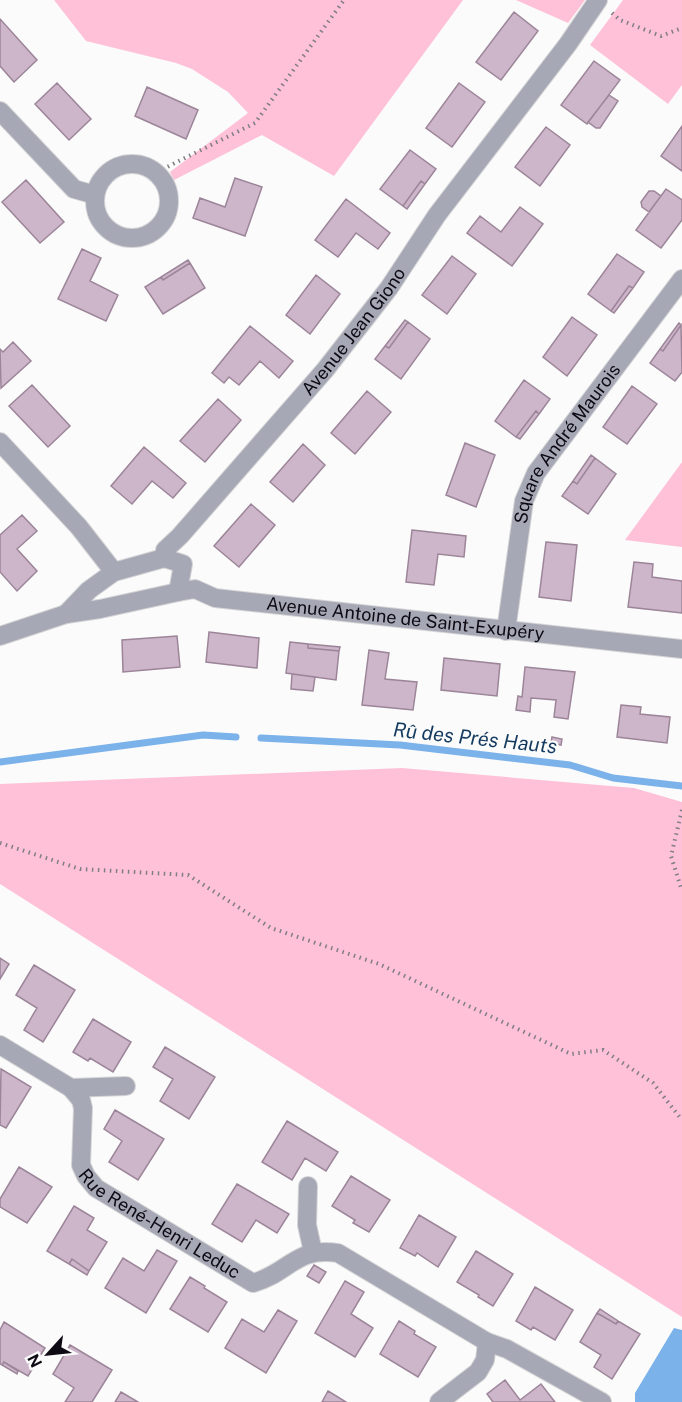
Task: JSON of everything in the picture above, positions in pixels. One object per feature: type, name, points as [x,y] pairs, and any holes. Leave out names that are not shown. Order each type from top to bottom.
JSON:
[{"type":"street","name":"Avenue Jean Giono","points":[[164,558],[165,550],[180,536],[303,396],[382,297],[437,215],[568,44],[598,1]]},
{"type":"street","points":[[0,111],[74,189],[95,195]]},
{"type":"street","points":[[136,163],[157,172],[165,182],[169,195],[169,207],[165,220],[156,230],[145,236],[132,238],[119,236],[108,230],[100,220],[95,208],[98,184],[105,175],[113,168],[136,163]]},
{"type":"street","name":"Square André Maurois","points":[[506,631],[524,501],[536,473],[682,279]]},
{"type":"street","points":[[0,442],[79,527],[114,572]]},
{"type":"street","points":[[66,614],[88,590],[114,572],[164,558],[183,564],[178,592]]},
{"type":"street","name":"Avenue Antoine de Saint-Exupéry","points":[[0,636],[66,614],[195,589],[215,598],[682,649]]},
{"type":"street","points":[[0,1046],[71,1088],[126,1086]]},
{"type":"street","name":"Rue René-Henri Leduc","points":[[71,1088],[81,1100],[83,1108],[81,1165],[86,1176],[96,1188],[253,1283],[266,1280],[306,1254],[313,1252]]},
{"type":"street","points":[[308,1186],[307,1225],[313,1252],[322,1250],[338,1253],[487,1342],[507,1348],[602,1402]]},
{"type":"street","points":[[439,1402],[477,1372],[485,1360],[487,1342]]},
{"type":"path","points":[[157,172],[255,123],[344,0]]},
{"type":"path","points":[[598,1],[620,20],[661,36],[682,28]]},
{"type":"path","points":[[682,810],[671,856],[682,891]]},
{"type":"path","points":[[0,843],[80,869],[188,875],[271,928],[379,964],[571,1054],[603,1050],[653,1083],[682,1120]]},
{"type":"shaded area","points":[[54,0],[463,0],[334,176],[262,135],[174,180],[170,172],[248,113],[228,92],[192,69],[86,41]]},
{"type":"shaded area","points":[[516,0],[585,0],[568,23]]},
{"type":"shaded area","points":[[623,0],[682,0],[682,85],[668,104],[590,45]]},
{"type":"shaded area","points":[[682,462],[682,547],[625,540]]},
{"type":"shaded area","points":[[402,768],[634,788],[682,802],[682,1317],[0,884],[0,784]]},
{"type":"water","points":[[674,1328],[682,1330],[682,1402],[635,1402],[635,1393]]},
{"type":"building","points":[[514,12],[538,31],[501,80],[476,62]]},
{"type":"building","points":[[0,19],[37,60],[14,82],[0,66]]},
{"type":"building","points":[[594,61],[620,80],[587,124],[561,105]]},
{"type":"building","points":[[57,83],[91,119],[69,140],[35,104]]},
{"type":"building","points":[[459,83],[485,102],[452,147],[426,128]]},
{"type":"building","points":[[147,87],[198,110],[186,139],[135,116]]},
{"type":"building","points":[[609,95],[618,101],[600,128],[596,128],[588,122]]},
{"type":"building","points":[[682,126],[682,171],[661,156]]},
{"type":"building","points":[[546,127],[570,145],[540,186],[515,167]]},
{"type":"building","points":[[410,150],[436,169],[425,184],[421,181],[403,206],[380,189]]},
{"type":"building","points":[[235,178],[262,187],[245,236],[193,218],[200,198],[225,207]]},
{"type":"building","points":[[26,180],[64,222],[40,243],[2,202]]},
{"type":"building","points":[[421,181],[425,184],[407,209],[403,206]]},
{"type":"building","points":[[666,189],[682,200],[682,220],[661,248],[636,230]]},
{"type":"building","points":[[649,191],[654,191],[661,196],[649,212],[642,207],[641,202]]},
{"type":"building","points":[[346,199],[390,233],[378,249],[356,233],[338,257],[315,240]]},
{"type":"building","points":[[520,207],[543,224],[512,266],[467,233],[480,216],[501,232]]},
{"type":"building","points":[[82,249],[101,258],[90,281],[118,295],[106,321],[58,299]]},
{"type":"building","points":[[617,254],[644,272],[633,288],[629,286],[611,311],[588,294]]},
{"type":"building","points":[[452,256],[476,274],[447,314],[422,295]]},
{"type":"building","points":[[188,260],[190,263],[163,280],[161,277]]},
{"type":"building","points":[[190,263],[205,288],[163,314],[145,287],[161,277],[163,280]]},
{"type":"building","points":[[316,275],[340,294],[310,334],[286,315]]},
{"type":"building","points":[[629,286],[633,288],[614,313],[611,311]]},
{"type":"building","points":[[572,317],[597,335],[567,376],[543,357]]},
{"type":"building","points":[[405,320],[408,322],[389,348],[385,346]]},
{"type":"building","points":[[408,322],[430,339],[401,379],[375,359],[385,346],[389,348]]},
{"type":"building","points":[[679,323],[681,325],[663,351],[660,349]]},
{"type":"building","points":[[681,325],[682,372],[675,381],[650,363],[660,349],[663,351]]},
{"type":"building","points":[[250,326],[293,361],[279,378],[260,361],[239,385],[229,377],[224,383],[212,373]]},
{"type":"building","points":[[13,342],[31,361],[1,388],[0,349],[3,352]]},
{"type":"building","points":[[524,380],[550,399],[539,414],[536,411],[516,437],[495,421]]},
{"type":"building","points":[[32,385],[70,426],[48,447],[9,406]]},
{"type":"building","points":[[632,386],[657,404],[627,444],[603,427]]},
{"type":"building","points":[[367,391],[391,412],[355,454],[331,433]]},
{"type":"building","points":[[218,399],[241,420],[205,462],[180,441]]},
{"type":"building","points":[[536,411],[539,414],[520,439],[516,437]]},
{"type":"building","points":[[465,443],[495,455],[476,507],[446,495]]},
{"type":"building","points":[[303,444],[325,465],[293,502],[270,482]]},
{"type":"building","points":[[144,447],[186,483],[173,498],[152,481],[132,504],[111,486]]},
{"type":"building","points":[[591,455],[595,458],[577,484],[573,481]]},
{"type":"building","points":[[595,458],[616,474],[588,514],[562,496],[573,481],[577,484]]},
{"type":"building","points":[[251,504],[275,525],[239,567],[214,546]]},
{"type":"building","points":[[22,515],[37,531],[17,549],[37,571],[17,591],[0,572],[0,535]]},
{"type":"building","points":[[412,530],[466,536],[464,557],[438,554],[434,585],[406,582]]},
{"type":"building","points":[[546,542],[577,545],[571,601],[539,597]]},
{"type":"building","points":[[634,562],[653,564],[652,577],[682,581],[682,613],[628,607]]},
{"type":"building","points":[[209,632],[259,638],[257,668],[206,662]]},
{"type":"building","points":[[177,636],[180,667],[123,672],[122,640]]},
{"type":"building","points":[[290,642],[308,644],[308,648],[339,651],[336,680],[286,673]]},
{"type":"building","points":[[308,644],[340,647],[339,651],[308,648]]},
{"type":"building","points":[[369,650],[389,653],[385,679],[417,682],[413,710],[362,705]]},
{"type":"building","points":[[444,658],[500,664],[497,696],[441,690]]},
{"type":"building","points":[[525,667],[575,672],[568,719],[554,717],[556,700],[531,698],[530,712],[516,710],[518,696],[522,697]]},
{"type":"building","points":[[292,674],[315,677],[313,691],[291,689]]},
{"type":"building","points":[[621,705],[641,707],[640,714],[670,717],[667,743],[617,737]]},
{"type":"building","points":[[552,737],[562,739],[561,745],[551,743]]},
{"type":"building","points":[[0,958],[9,964],[0,979]]},
{"type":"building","points":[[34,965],[75,990],[43,1042],[24,1030],[37,1008],[16,995]]},
{"type":"building","points":[[93,1019],[131,1042],[113,1072],[90,1058],[88,1061],[73,1052]]},
{"type":"building","points":[[165,1047],[215,1077],[189,1119],[160,1101],[173,1079],[153,1067]]},
{"type":"building","points":[[1,1069],[31,1087],[6,1128],[0,1125]]},
{"type":"building","points":[[115,1110],[164,1139],[138,1180],[109,1162],[122,1141],[104,1129]]},
{"type":"building","points":[[287,1121],[338,1152],[326,1171],[305,1158],[292,1180],[262,1162]]},
{"type":"building","points":[[19,1167],[52,1187],[27,1223],[0,1207],[0,1199]]},
{"type":"building","points":[[351,1176],[390,1200],[369,1232],[353,1223],[355,1220],[332,1206]]},
{"type":"building","points":[[237,1184],[289,1214],[277,1233],[256,1220],[242,1242],[212,1224]]},
{"type":"building","points":[[74,1206],[94,1218],[87,1230],[107,1242],[89,1271],[72,1259],[69,1264],[47,1251]]},
{"type":"building","points":[[419,1215],[456,1237],[438,1267],[417,1253],[415,1256],[400,1248]]},
{"type":"building","points":[[157,1250],[177,1261],[146,1313],[105,1288],[123,1258],[144,1271]]},
{"type":"building","points":[[476,1251],[513,1274],[493,1306],[457,1282]]},
{"type":"building","points":[[72,1259],[89,1271],[87,1275],[69,1264]]},
{"type":"building","points":[[314,1265],[326,1272],[319,1283],[307,1276]]},
{"type":"building","points":[[190,1277],[227,1302],[208,1332],[170,1309]]},
{"type":"building","points":[[345,1281],[364,1292],[351,1314],[373,1328],[355,1357],[315,1333]]},
{"type":"building","points":[[535,1287],[573,1310],[555,1340],[533,1327],[531,1330],[516,1321]]},
{"type":"building","points":[[600,1309],[618,1321],[616,1324],[597,1313]]},
{"type":"building","points":[[278,1310],[297,1321],[266,1373],[225,1348],[242,1319],[264,1332]]},
{"type":"building","points":[[597,1313],[616,1324],[618,1321],[640,1334],[612,1379],[594,1367],[601,1355],[580,1342]]},
{"type":"building","points":[[399,1321],[415,1331],[414,1334],[436,1347],[418,1377],[380,1354]]},
{"type":"building","points":[[4,1322],[45,1348],[28,1376],[4,1362],[0,1364],[0,1330]]},
{"type":"building","points":[[70,1345],[112,1370],[92,1402],[65,1402],[74,1388],[53,1374]]},
{"type":"building","points":[[4,1362],[18,1371],[17,1374],[2,1365]]},
{"type":"building","points":[[505,1380],[520,1400],[541,1384],[555,1402],[493,1402],[487,1394]]},
{"type":"building","points":[[328,1391],[346,1402],[322,1402]]},
{"type":"building","points":[[121,1392],[138,1402],[115,1402]]},
{"type":"waterway","name":"Rû des Prés Hauts","points":[[0,762],[203,735],[236,737]]},
{"type":"waterway","name":"Rû des Prés Hauts","points":[[261,738],[400,745],[570,765],[613,778],[682,786]]}]
